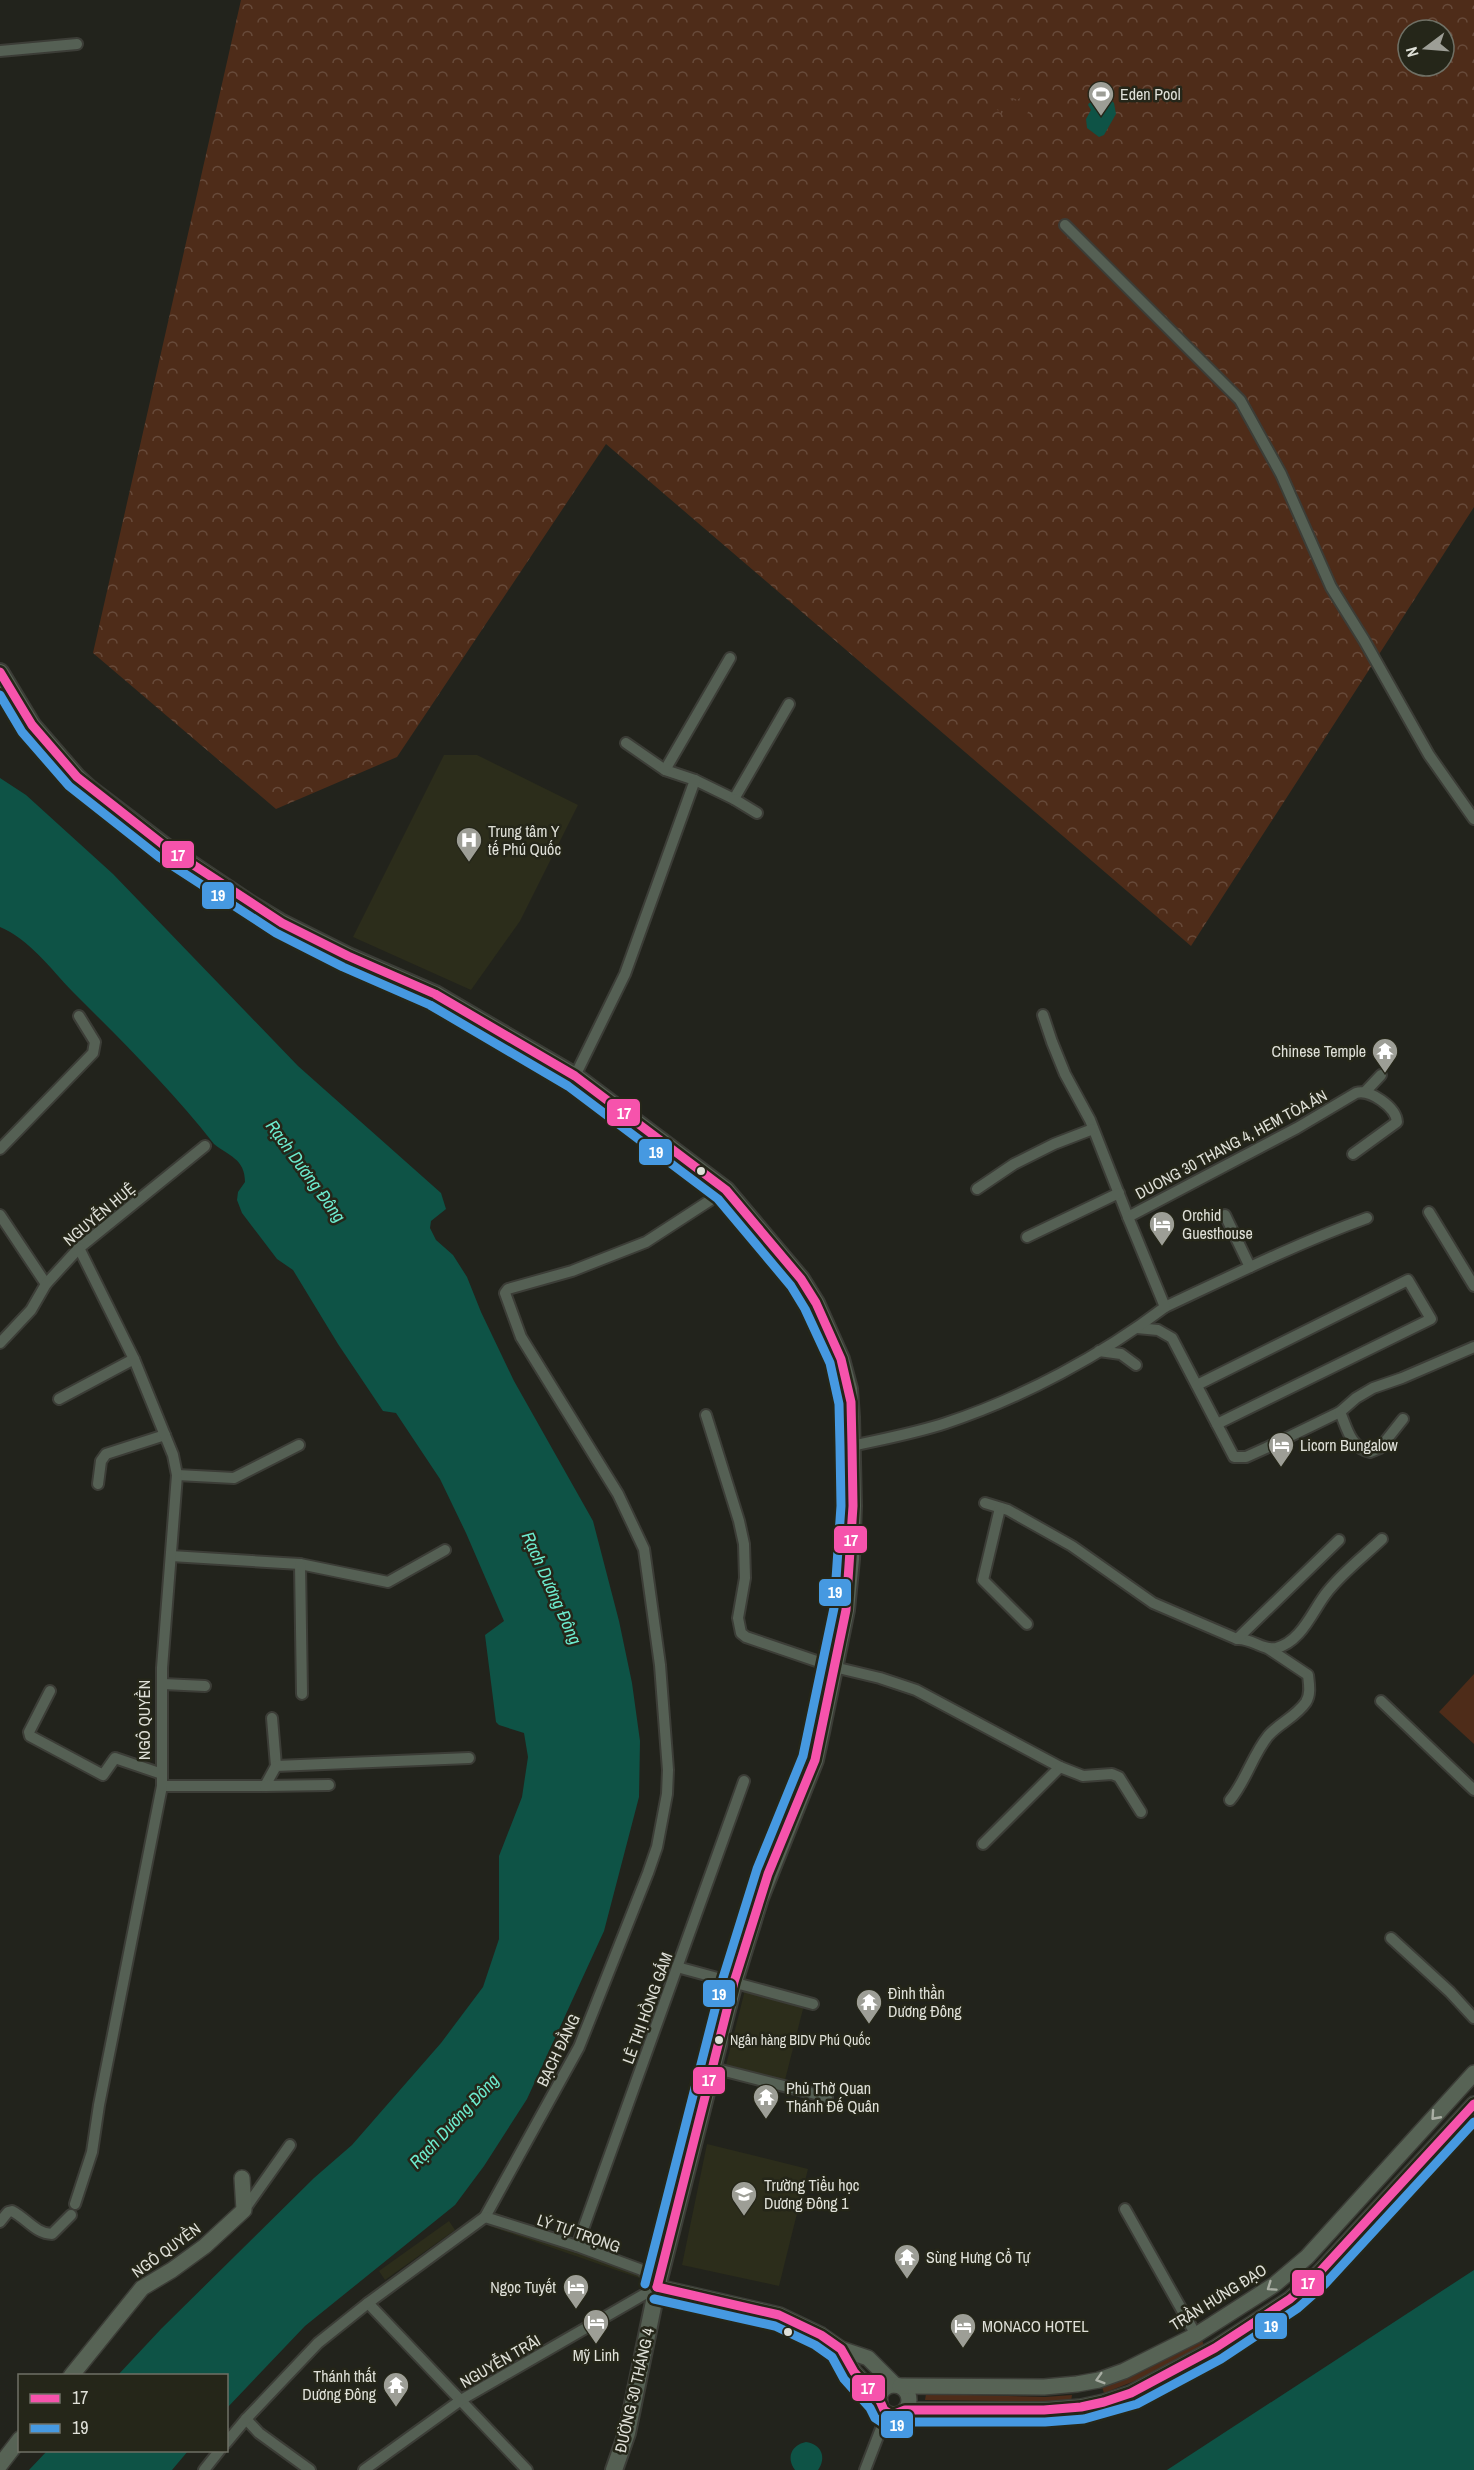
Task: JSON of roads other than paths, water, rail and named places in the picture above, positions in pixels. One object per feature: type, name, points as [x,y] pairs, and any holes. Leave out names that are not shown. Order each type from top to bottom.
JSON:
[{"type":"main road","name":"ĐƯỜNG 30 THÁNG 4","points":[[0,672],[32,725],[77,777],[166,847],[282,923],[348,956],[435,994],[575,1076],[726,1190],[801,1279],[816,1303],[834,1342],[845,1374],[850,1402],[852,1446],[851,1559],[846,1610],[815,1760],[765,1882],[734,1982],[657,2287],[627,2433],[614,2470]]},
{"type":"main road","name":"TRẦN HƯNG ĐẠO","points":[[897,2386],[1044,2387],[1077,2384],[1124,2371],[1200,2332],[1274,2285],[1307,2257],[1474,2073]]},
{"type":"main road","points":[[841,2349],[854,2372],[884,2407],[897,2415],[905,2410],[1044,2410],[1081,2407],[1131,2393],[1215,2348],[1290,2299],[1316,2276],[1474,2103]]},
{"type":"main road","points":[[242,2178],[244,2210]]},
{"type":"main road","name":"NGÔ QUYỀN","points":[[73,2374],[142,2288],[205,2246],[244,2210]]},
{"type":"main road","points":[[657,2287],[779,2315],[821,2335],[841,2349],[868,2358],[909,2397],[905,2410]]},
{"type":"main road","points":[[1200,2332],[1215,2348]]},
{"type":"main road","points":[[1077,2384],[1081,2407]]},
{"type":"main road","points":[[884,2407],[882,2392],[897,2386]]},
{"type":"main road","points":[[0,2465],[18,2442]]},
{"type":"street","points":[[0,51],[77,44]]},
{"type":"street","points":[[1065,225],[1240,400],[1281,474],[1331,587],[1429,755],[1468,814],[1474,819]]},
{"type":"street","points":[[665,770],[730,658]]},
{"type":"street","points":[[734,799],[789,704]]},
{"type":"street","points":[[626,743],[665,770],[695,780],[757,813]]},
{"type":"street","points":[[575,1076],[625,974],[695,780]]},
{"type":"street","points":[[1043,1015],[1065,1074],[1094,1129],[1128,1216]]},
{"type":"street","points":[[0,1149],[93,1053],[95,1042],[79,1016]]},
{"type":"street","points":[[1353,1154],[1397,1122],[1395,1113],[1381,1101],[1365,1092],[1382,1075]]},
{"type":"street","name":"DUONG 30 THANG 4, HEM TÒA ÁN","points":[[1165,1307],[1128,1216],[1297,1128],[1356,1093],[1365,1092]]},
{"type":"street","points":[[977,1190],[1014,1164],[1054,1144],[1094,1129]]},
{"type":"street","name":"NGUYỄN HUỆ","points":[[0,1343],[31,1310],[46,1284],[79,1248],[205,1146]]},
{"type":"street","name":"BẠCH ĐẰNG","points":[[228,2441],[318,2343],[368,2303],[485,2217],[579,2048],[657,1847],[667,1794],[668,1770],[660,1665],[644,1549],[618,1494],[520,1337],[505,1293],[508,1289],[572,1270],[646,1242],[726,1190]]},
{"type":"street","points":[[1027,1237],[1119,1193]]},
{"type":"street","points":[[1429,1212],[1474,1286]]},
{"type":"street","points":[[0,1215],[46,1284]]},
{"type":"street","points":[[1225,1215],[1250,1267]]},
{"type":"street","points":[[852,1446],[945,1424],[1008,1399],[1099,1351],[1137,1328],[1165,1307],[1333,1230],[1367,1218]]},
{"type":"street","name":"NGÔ QUYỀN","points":[[75,2204],[92,2152],[99,2105],[162,1786],[163,1684],[177,1475],[173,1455],[134,1359],[79,1248]]},
{"type":"street","points":[[1197,1385],[1408,1280],[1431,1319],[1217,1424]]},
{"type":"street","points":[[1137,1328],[1158,1329],[1172,1338],[1234,1457],[1246,1457],[1340,1412],[1356,1398],[1373,1388],[1474,1347]]},
{"type":"street","points":[[1099,1351],[1121,1354],[1136,1365]]},
{"type":"street","points":[[59,1399],[134,1359]]},
{"type":"street","points":[[1340,1412],[1352,1441],[1357,1447],[1370,1452],[1380,1448],[1403,1419]]},
{"type":"street","points":[[706,1416],[740,1521],[744,1544],[745,1578],[738,1618],[741,1633],[746,1637],[834,1667],[916,1690],[1060,1767],[1083,1776],[1112,1774],[1119,1777],[1141,1812]]},
{"type":"street","points":[[99,1484],[101,1461],[106,1454],[165,1435]]},
{"type":"street","points":[[177,1475],[234,1478],[299,1445]]},
{"type":"street","points":[[985,1503],[1040,1527],[1072,1545],[1153,1603],[1237,1639],[1248,1638],[1308,1675],[1310,1691],[1307,1701],[1267,1737],[1255,1755],[1239,1789],[1230,1800]]},
{"type":"street","points":[[1000,1508],[983,1580],[1027,1624]]},
{"type":"street","points":[[1269,1649],[1280,1647],[1293,1640],[1328,1591],[1382,1539]]},
{"type":"street","points":[[1237,1639],[1339,1540]]},
{"type":"street","points":[[171,1556],[300,1564],[388,1582],[445,1550]]},
{"type":"street","points":[[300,1564],[302,1694]]},
{"type":"street","points":[[163,1684],[205,1686]]},
{"type":"street","points":[[50,1690],[29,1732],[30,1736],[103,1775],[116,1758],[162,1774]]},
{"type":"street","points":[[1381,1701],[1474,1790]]},
{"type":"street","points":[[265,1786],[276,1766],[272,1718]]},
{"type":"street","points":[[276,1766],[469,1758]]},
{"type":"street","points":[[983,1844],[1060,1767]]},
{"type":"street","name":"LÊ THỊ HỒNG GẤM","points":[[577,2246],[744,1781]]},
{"type":"street","points":[[162,1786],[328,1785]]},
{"type":"street","points":[[1391,1938],[1450,1992],[1474,2018]]},
{"type":"street","points":[[677,1967],[813,2004]]},
{"type":"street","points":[[712,2068],[827,2097]]},
{"type":"street","points":[[244,2210],[290,2145]]},
{"type":"street","points":[[1125,2209],[1200,2332]]},
{"type":"street","points":[[0,2222],[8,2212],[12,2211],[49,2235],[71,2215]]},
{"type":"street","name":"LÝ TỰ TRỌNG","points":[[485,2217],[577,2246],[642,2270],[657,2287]]},
{"type":"street","name":"NGUYỄN TRÃI","points":[[364,2470],[461,2400],[657,2287]]},
{"type":"street","points":[[368,2303],[527,2470]]},
{"type":"street","points":[[865,2470],[884,2407]]},
{"type":"street","points":[[246,2419],[259,2433],[310,2470]]},
{"type":"street","points":[[204,2470],[219,2452]]},
{"type":"water","name":"Eden Pool","points":[[1110,99],[1114,103],[1116,114],[1104,135],[1099,137],[1087,128],[1086,119],[1091,110],[1088,105]]},
{"type":"water","name":"Rạch Dương Đông","points":[[0,778],[26,795],[113,874],[298,1066],[441,1193],[446,1209],[431,1221],[430,1228],[436,1240],[453,1255],[467,1277],[514,1381],[593,1521],[619,1621],[632,1683],[640,1741],[639,1797],[604,1931],[527,2099],[484,2166],[455,2205],[305,2326],[228,2407],[228,2374],[119,2374],[161,2329],[314,2178],[352,2145],[441,2043],[483,1987],[499,1939],[499,1856],[522,1797],[528,1757],[524,1733],[496,1722],[485,1635],[504,1621],[440,1479],[396,1413],[383,1411],[338,1344],[293,1270],[277,1259],[242,1213],[237,1200],[238,1192],[245,1182],[239,1163],[214,1144],[163,1084],[39,955],[21,939],[0,927]]},
{"type":"water","points":[[1474,2270],[1474,2470],[1167,2470]]},
{"type":"water","points":[[806,2442],[815,2445],[821,2452],[822,2460],[818,2470],[795,2470],[792,2465],[791,2457],[794,2449]]},
{"type":"water","points":[[46,2452],[187,2452],[172,2470],[29,2470]]},
{"type":"place","name":"Eden Pool","points":[[1101,117]]},
{"type":"place","name":"Trung tâm Y tế Phú Quốc","points":[[469,863]]},
{"type":"place","name":"Chinese Temple","points":[[1385,1074]]},
{"type":"place","name":"Orchid Guesthouse","points":[[1162,1247]]},
{"type":"place","name":"Licorn Bungalow","points":[[1281,1468]]},
{"type":"place","name":"Đình thần Dương Đông","points":[[869,2025]]},
{"type":"place","name":"Ngân hàng BIDV Phú Quốc","points":[[719,2040]]},
{"type":"place","name":"Phủ Thờ Quan Thánh Đế Quân","points":[[766,2120]]},
{"type":"place","name":"Trường Tiểu học Dương Đông 1","points":[[744,2217]]},
{"type":"place","name":"Sùng Hưng Cổ Tự","points":[[907,2280]]},
{"type":"place","name":"Ngọc Tuyết","points":[[576,2310]]},
{"type":"place","name":"Mỹ Linh","points":[[596,2345]]},
{"type":"place","name":"MONACO HOTEL","points":[[963,2349]]},
{"type":"place","name":"Thánh thất Dương Đông","points":[[396,2408]]}]
